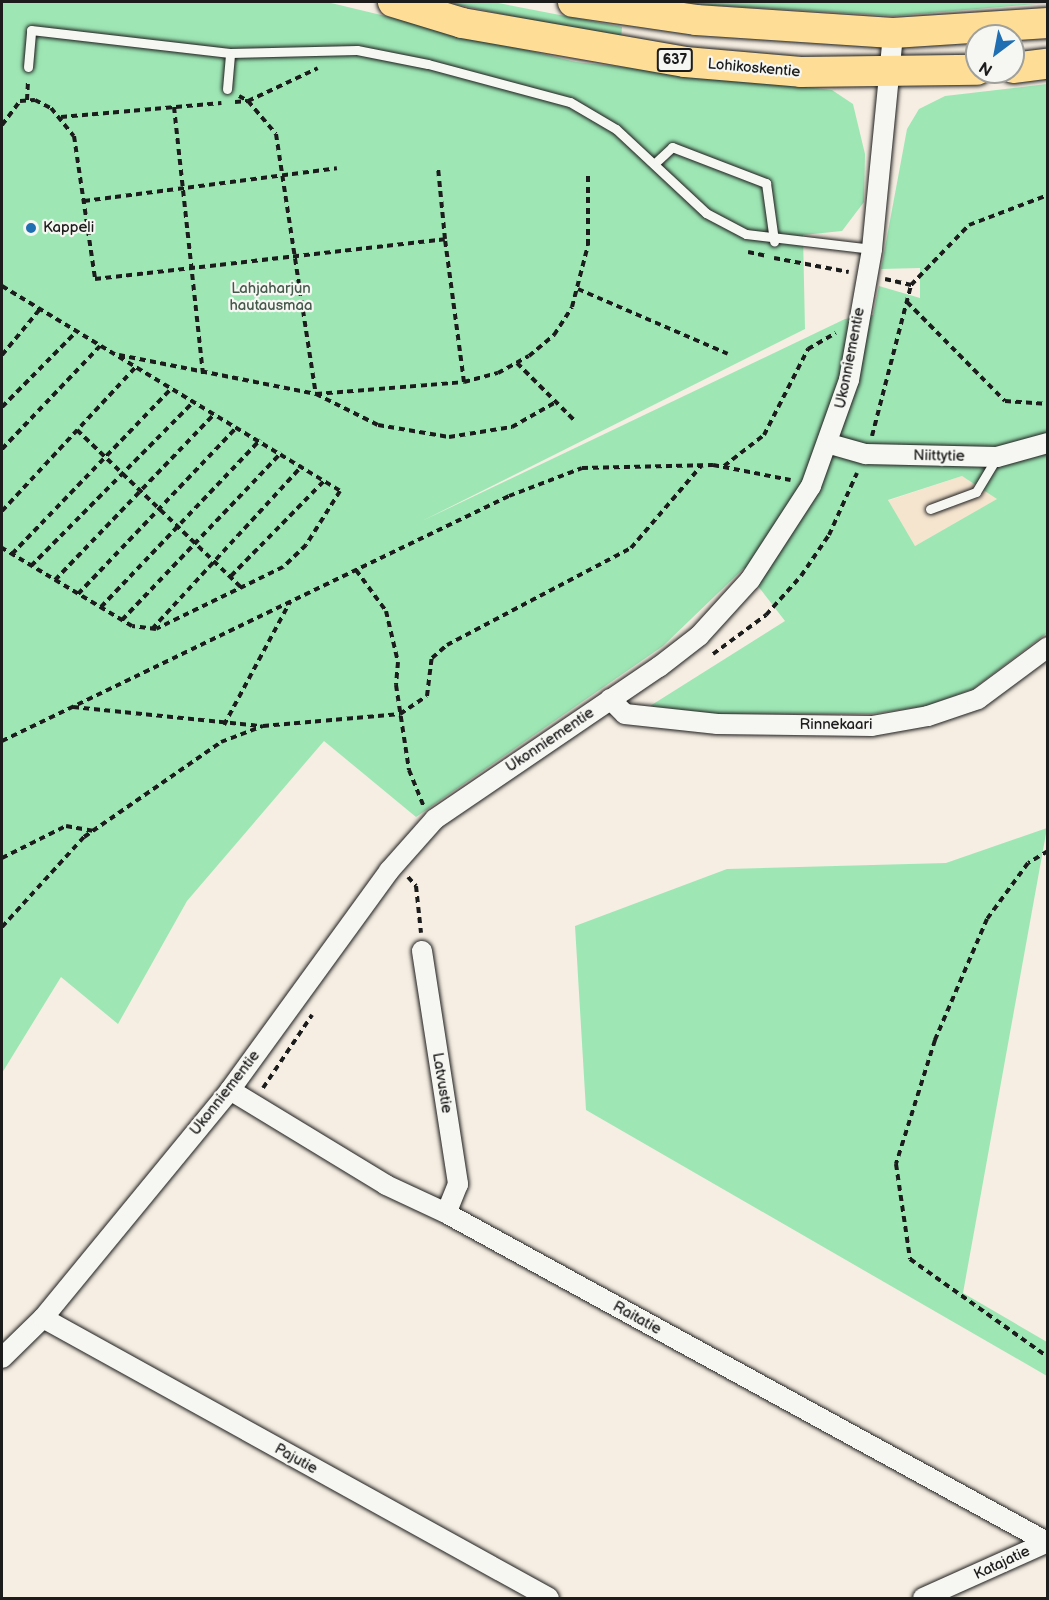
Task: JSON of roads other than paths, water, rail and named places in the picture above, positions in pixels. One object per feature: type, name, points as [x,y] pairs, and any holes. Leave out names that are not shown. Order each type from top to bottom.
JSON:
[{"type":"main road","name":"Lohikoskentie","points":[[393,2],[462,22],[685,62],[891,74],[965,71]]},
{"type":"main road","points":[[573,2],[696,20],[893,33],[1047,24]]},
{"type":"main road","points":[[1025,67],[1047,64]]},
{"type":"street","name":"Ukonniementie","points":[[2,1358],[43,1318],[230,1090],[388,871],[435,819],[699,636],[750,580],[811,486],[830,444],[849,380],[857,321],[872,249],[891,74],[893,33]]},
{"type":"street","name":"Niittytie","points":[[830,444],[866,454],[997,457],[1047,442]]},
{"type":"street","name":"Rinnekaari","points":[[610,699],[625,714],[706,723],[872,726],[928,716],[978,699],[1047,647]]},
{"type":"street","name":"Latvustie","points":[[422,951],[458,1184],[446,1213]]},
{"type":"street","name":"Raitatie","points":[[230,1090],[386,1185],[446,1213],[1047,1542]]},
{"type":"street","name":"Pajutie","points":[[43,1318],[549,1599]]},
{"type":"street","name":"Katajatie","points":[[924,1599],[1047,1542]]},
{"type":"lane","points":[[28,67],[31,30],[230,52],[357,50],[570,102],[616,129],[706,213],[774,241],[872,249]]},
{"type":"lane","points":[[227,89],[230,52]]},
{"type":"lane","points":[[654,164],[672,147],[766,183],[774,241]]},
{"type":"lane","points":[[930,509],[976,492],[997,457]]},
{"type":"place","name":"Kappeli","points":[[31,228]]},
{"type":"park label","name":"Lahjaharjun hautausmaa","points":[[271,296]]}]
